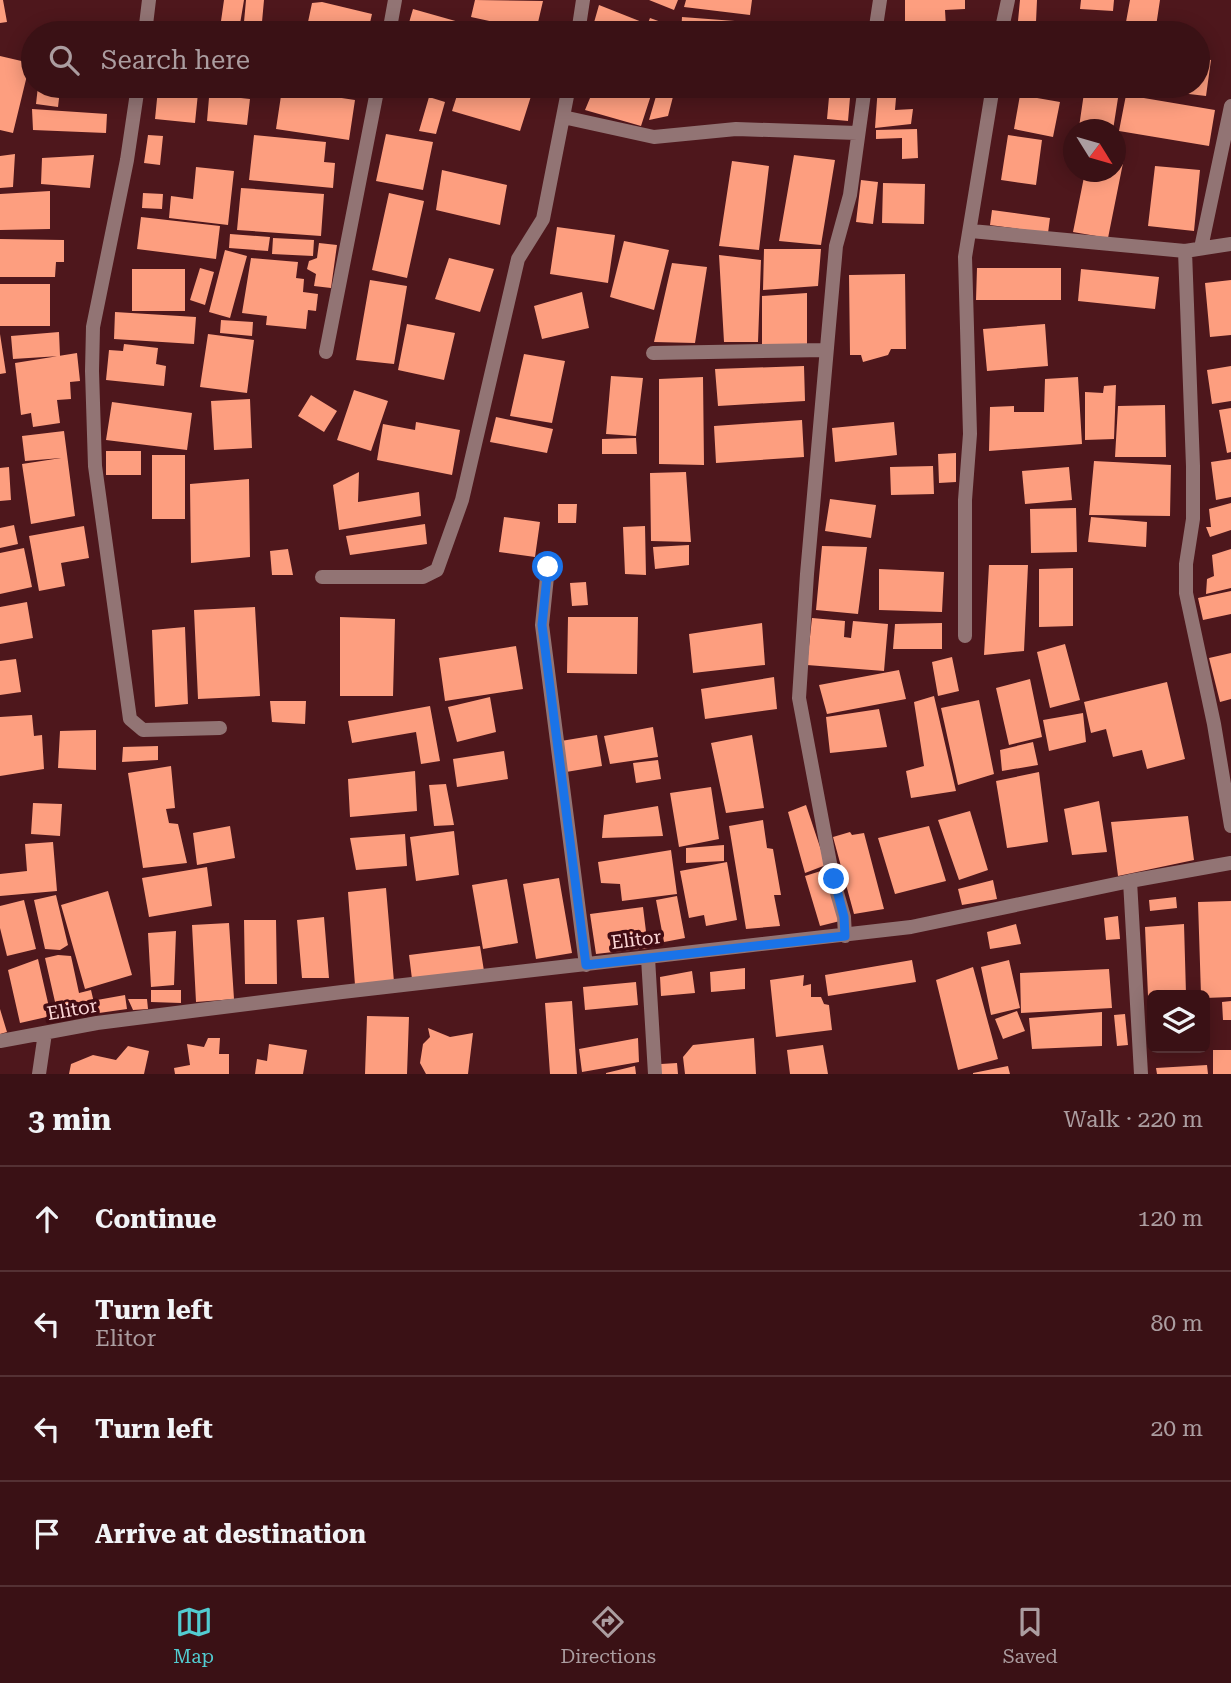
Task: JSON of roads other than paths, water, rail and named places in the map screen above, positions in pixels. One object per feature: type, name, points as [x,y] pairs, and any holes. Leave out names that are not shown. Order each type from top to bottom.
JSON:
[{"type":"street","points":[[146,21],[149,0]]},
{"type":"street","points":[[391,21],[395,0]]},
{"type":"street","points":[[580,21],[583,0]]},
{"type":"street","points":[[877,21],[880,0]]},
{"type":"street","points":[[1004,21],[1008,0]]},
{"type":"street","points":[[136,98],[127,160],[93,327],[95,466],[130,719],[143,730],[220,729]]},
{"type":"street","points":[[326,352],[376,98]]},
{"type":"street","points":[[322,577],[423,577],[437,570],[462,500],[518,258],[543,219],[567,98]]},
{"type":"street","points":[[845,936],[844,917],[834,879],[799,698],[836,246],[850,195],[863,98]]},
{"type":"street","points":[[965,636],[965,500],[970,454],[965,257],[991,98]]},
{"type":"street","points":[[1201,248],[1231,106]]},
{"type":"street","points":[[563,117],[654,137],[736,129],[857,133]]},
{"type":"street","points":[[971,232],[1185,251],[1231,244]]},
{"type":"street","points":[[1185,251],[1193,466],[1193,519],[1186,564],[1186,593],[1214,724],[1231,826]]},
{"type":"street","points":[[653,353],[826,350]]},
{"type":"street","points":[[548,567],[542,625],[586,965]]},
{"type":"street","name":"Elitor","points":[[0,1041],[200,1010],[911,927],[1130,881],[1231,863]]},
{"type":"street","points":[[1130,881],[1141,1074]]},
{"type":"street","points":[[648,957],[655,1074]]},
{"type":"street","points":[[39,1074],[45,1034]]}]
